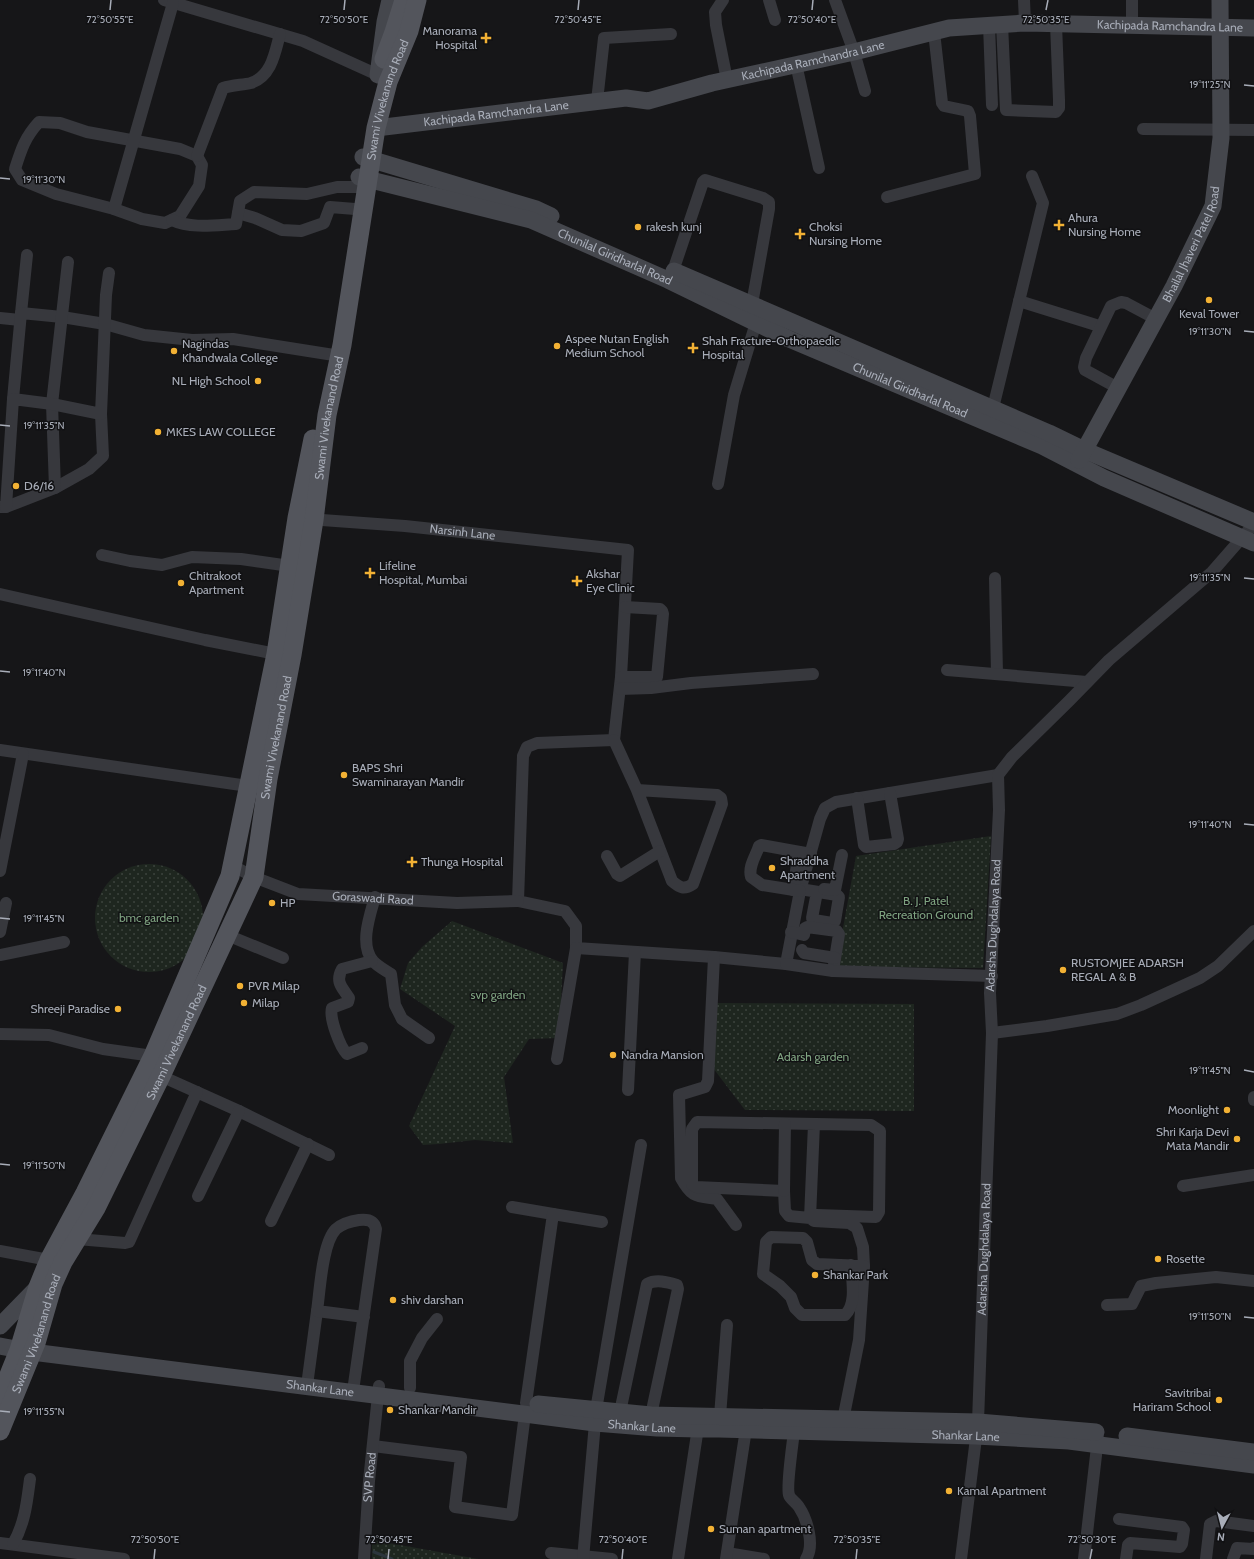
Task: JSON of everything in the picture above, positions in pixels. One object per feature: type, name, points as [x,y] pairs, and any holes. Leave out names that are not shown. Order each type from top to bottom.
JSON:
[{"type":"main road","name":"Swami Vivekanand Road","points":[[367,158],[385,22],[390,0]]},
{"type":"main road","name":"Swami Vivekanand Road","points":[[378,74],[404,0]]},
{"type":"main road","name":"Swami Vivekanand Road","points":[[0,1431],[27,1347],[63,1262],[96,1208],[161,1076],[254,877],[268,779],[292,655],[306,519],[327,415],[355,209],[367,158],[388,82],[409,30],[417,0]]},
{"type":"main road","name":"Bhailal Jhaveri Patel Road","points":[[1076,465],[1174,286],[1213,206],[1221,130],[1220,0]]},
{"type":"main road","name":"Kachipada Ramchandra Lane","points":[[376,128],[626,98],[648,101],[727,80],[949,28],[1025,23],[1254,28]]},
{"type":"main road","name":"Chunilal Giridharlal Road","points":[[367,158],[536,210],[673,271],[756,311],[789,339],[1042,446],[1076,465],[1104,478],[1248,541]]},
{"type":"main road","name":"Swami Vivekanand Road","points":[[334,355],[362,181]]},
{"type":"main road","name":"Chunilal Giridharlal Road","points":[[362,181],[531,220],[668,280],[756,311],[993,408],[1084,450],[1254,523]]},
{"type":"main road","name":"Swami Vivekanand Road","points":[[0,1397],[27,1347],[38,1287],[49,1260],[85,1193],[153,1056],[230,876],[276,654],[290,566],[306,519]]},
{"type":"main road","points":[[0,1326],[38,1287]]},
{"type":"main road","points":[[0,1337],[27,1347]]},
{"type":"main road","points":[[0,1346],[27,1347]]},
{"type":"main road","name":"Shankar Lane","points":[[27,1347],[308,1378],[354,1384],[378,1391],[410,1388],[525,1408]]},
{"type":"main road","name":"Shankar Lane","points":[[27,1347],[378,1391],[596,1416],[699,1423],[720,1416],[842,1425],[977,1429],[1254,1452]]},
{"type":"main road","name":"Shankar Lane","points":[[596,1416],[620,1412],[651,1414],[699,1423],[746,1429],[794,1431],[842,1425]]},
{"type":"main road","name":"Shankar Lane","points":[[1098,1438],[1254,1465]]},
{"type":"street","points":[[723,0],[715,12],[716,25],[727,80]]},
{"type":"street","points":[[769,0],[775,20]]},
{"type":"street","points":[[835,0],[856,51]]},
{"type":"street","points":[[844,0],[865,92]]},
{"type":"street","points":[[1024,0],[1025,23]]},
{"type":"street","points":[[1132,0],[1132,26]]},
{"type":"street","points":[[114,209],[134,140],[169,1],[303,41],[378,74]]},
{"type":"street","points":[[996,25],[1006,110],[1056,112],[1059,108],[1059,104],[1056,24]]},
{"type":"street","points":[[992,106],[996,25]]},
{"type":"street","points":[[887,196],[976,174],[970,116],[968,111],[944,106],[942,103],[934,32]]},
{"type":"street","points":[[197,156],[223,88],[252,83],[264,76],[272,64],[280,34]]},
{"type":"street","points":[[597,102],[604,38],[671,34]]},
{"type":"street","points":[[799,64],[809,91]]},
{"type":"street","points":[[799,64],[819,168]]},
{"type":"street","points":[[39,122],[60,123],[87,132],[180,149],[197,156],[202,165],[199,186],[180,216],[165,223],[142,219],[114,209],[56,194],[22,180],[15,169],[21,148],[30,132],[39,122]]},
{"type":"street","points":[[1143,129],[1254,130]]},
{"type":"street","points":[[993,408],[1043,202],[1032,176]]},
{"type":"street","points":[[673,271],[703,182],[705,180],[763,198],[769,202],[756,311],[734,395],[718,484]]},
{"type":"street","points":[[172,220],[179,223],[205,226],[236,224],[240,201],[254,192],[307,194],[362,181]]},
{"type":"street","points":[[238,212],[282,230],[301,231],[324,223],[330,207],[355,209]]},
{"type":"street","points":[[27,255],[21,316],[8,406],[3,507],[55,488],[89,469],[103,456],[101,414],[109,273]]},
{"type":"street","points":[[55,488],[52,404],[68,262]]},
{"type":"street","points":[[1019,302],[1096,326]]},
{"type":"street","points":[[1118,388],[1085,370],[1084,368],[1086,358],[1111,306],[1121,302],[1126,303],[1156,319]]},
{"type":"street","points":[[0,318],[21,316],[62,317],[105,324],[144,335],[192,340],[233,339],[334,355]]},
{"type":"street","points":[[8,406],[52,404],[101,414]]},
{"type":"street","name":"Narsinh Lane","points":[[306,519],[405,526],[628,550],[625,607]]},
{"type":"street","points":[[798,889],[811,854],[820,819],[825,808],[836,802],[998,774],[1012,757],[1109,660],[1248,541],[1254,523]]},
{"type":"street","points":[[102,555],[130,561],[162,565],[192,556],[241,559],[290,566]]},
{"type":"street","points":[[995,578],[997,674]]},
{"type":"street","points":[[0,594],[205,640],[276,654]]},
{"type":"street","points":[[621,683],[657,677],[663,614],[660,609],[625,607],[621,683],[614,740],[637,790],[672,881],[679,887],[687,888],[693,884],[722,804],[721,798],[717,795],[637,790]]},
{"type":"street","points":[[947,670],[1086,682]]},
{"type":"street","points":[[621,683],[651,688],[691,682],[813,674]]},
{"type":"street","points":[[518,901],[523,756],[527,747],[537,743],[614,740]]},
{"type":"street","points":[[0,750],[248,786]]},
{"type":"street","points":[[0,871],[23,754]]},
{"type":"street","name":"Adarsha Dughdalaya Road","points":[[961,1559],[977,1429],[992,1033],[990,993],[1000,810],[998,774]]},
{"type":"street","points":[[857,798],[864,845],[866,847],[894,844],[898,839],[890,793]]},
{"type":"street","points":[[795,913],[812,916],[814,920],[832,923],[834,921],[839,897],[837,895],[762,885],[751,877],[750,873],[753,858],[761,845],[811,854]]},
{"type":"street","points":[[607,856],[617,874],[620,876],[660,851]]},
{"type":"street","points":[[786,964],[798,889],[799,852]]},
{"type":"street","points":[[798,889],[835,890],[842,855]]},
{"type":"street","name":"Goraswadi Raod","points":[[233,866],[254,877],[298,894],[342,897],[375,897],[456,903],[518,901],[565,911],[576,926],[576,948],[557,1059]]},
{"type":"street","points":[[812,916],[817,892]]},
{"type":"street","points":[[375,897],[367,924],[366,946],[372,961],[391,974],[396,1006],[402,1018],[429,1038]]},
{"type":"street","points":[[0,932],[5,903]]},
{"type":"street","points":[[833,971],[839,934],[837,931],[805,928],[803,941],[804,953],[835,958]]},
{"type":"street","points":[[992,1033],[1047,1026],[1117,1014],[1141,1005],[1200,978],[1218,966],[1254,931]]},
{"type":"street","points":[[791,932],[803,941]]},
{"type":"street","points":[[227,935],[283,958]]},
{"type":"street","points":[[0,955],[64,942]]},
{"type":"street","points":[[576,948],[714,957],[786,964],[833,971],[992,976]]},
{"type":"street","points":[[628,1090],[635,952]]},
{"type":"street","points":[[714,957],[708,1081],[705,1087],[679,1095],[681,1178],[687,1189],[695,1196],[717,1199],[736,1225]]},
{"type":"street","points":[[362,1048],[348,1054],[344,1051],[331,1013],[332,1008],[348,1002],[349,998],[338,980],[342,969],[372,961]]},
{"type":"street","points":[[0,1034],[49,1035],[103,1049],[153,1056]]},
{"type":"street","points":[[161,1076],[239,1111],[329,1155]]},
{"type":"street","points":[[77,1239],[125,1243],[129,1242],[197,1092]]},
{"type":"street","points":[[198,1196],[239,1111]]},
{"type":"street","points":[[784,1191],[696,1187],[692,1184],[692,1129],[697,1122],[871,1125],[880,1131],[879,1212],[876,1217],[817,1215],[810,1218]]},
{"type":"street","points":[[785,1124],[785,1211],[789,1216],[810,1218],[814,1221],[849,1223],[857,1228],[861,1236]]},
{"type":"street","points":[[810,1218],[814,1124]]},
{"type":"street","points":[[271,1221],[308,1144]]},
{"type":"street","points":[[583,1557],[596,1416],[641,1145]]},
{"type":"street","points":[[1183,1186],[1254,1175]]},
{"type":"street","points":[[512,1206],[602,1222]]},
{"type":"street","points":[[373,1446],[461,1457],[455,1507],[512,1515],[525,1408],[553,1214]]},
{"type":"street","points":[[308,1378],[322,1265],[330,1238],[336,1229],[354,1220],[367,1220],[375,1224],[376,1229],[354,1384]]},
{"type":"street","points":[[842,1425],[859,1340],[864,1266],[861,1223]]},
{"type":"street","points":[[851,1265],[852,1302],[850,1310],[845,1316],[802,1315],[795,1308],[791,1297],[780,1286],[763,1274],[766,1242],[771,1237],[803,1238],[807,1242],[812,1260],[817,1264],[851,1265],[864,1266]]},
{"type":"street","points":[[0,1251],[49,1260]]},
{"type":"street","points":[[1107,1305],[1132,1304],[1141,1286],[1156,1283],[1216,1277],[1254,1281]]},
{"type":"street","points":[[620,1412],[647,1284],[652,1281],[667,1282],[677,1285],[678,1289],[651,1414]]},
{"type":"street","points":[[317,1310],[364,1317]]},
{"type":"street","points":[[410,1388],[410,1361],[422,1338],[437,1319]]},
{"type":"street","points":[[720,1416],[727,1325]]},
{"type":"street","name":"SVP Road","points":[[364,1559],[378,1391]]},
{"type":"street","points":[[678,1559],[699,1423]]},
{"type":"street","points":[[746,1429],[726,1556],[764,1559]]},
{"type":"street","points":[[794,1431],[789,1475],[789,1495],[803,1513],[810,1546],[809,1555],[806,1559]]},
{"type":"street","points":[[1084,1559],[1098,1438]]},
{"type":"street","points":[[13,1544],[21,1530],[26,1510],[30,1479]]},
{"type":"street","points":[[1119,1519],[1182,1527],[1184,1530],[1182,1544],[1180,1547],[1130,1543],[1128,1545],[1126,1559]]},
{"type":"street","points":[[1206,1559],[1210,1524],[1216,1521],[1254,1526]]},
{"type":"street","points":[[0,1542],[124,1559]]},
{"type":"street","points":[[1233,1559],[1237,1548],[1250,1550],[1254,1548]]},
{"type":"street","points":[[551,1553],[612,1559]]},
{"type":"green space","name":"B. J. Patel Recreation Ground","points":[[991,836],[983,968],[836,967],[856,856]]},
{"type":"green space","name":"bmc garden","points":[[149,864],[170,868],[187,880],[199,897],[203,918],[199,939],[187,956],[170,968],[149,972],[128,968],[111,956],[99,939],[95,918],[99,897],[111,880],[128,868]]},
{"type":"green space","name":"svp garden","points":[[452,921],[563,963],[559,1038],[529,1039],[504,1077],[513,1143],[475,1140],[423,1145],[409,1126],[455,1026],[400,989],[408,963],[422,947]]},
{"type":"green space","name":"Adarsh garden","points":[[713,1003],[914,1004],[914,1111],[745,1110],[713,1068]]},
{"type":"green space","points":[[372,1540],[467,1557],[478,1559],[372,1559]]},
{"type":"waterway","points":[[374,1552],[392,1559]]},
{"type":"place","name":"Manorama Hospital","points":[[486,38]]},
{"type":"place","name":"Ahura Nursing Home","points":[[1059,225]]},
{"type":"place","name":"rakesh kunj","points":[[638,227]]},
{"type":"place","name":"Choksi Nursing Home","points":[[800,234]]},
{"type":"place","name":"Keval Tower","points":[[1209,300]]},
{"type":"place","name":"Aspee Nutan English Medium School","points":[[557,346]]},
{"type":"place","name":"Shah Fracture-Orthopaedic Hospital","points":[[693,348]]},
{"type":"place","name":"Nagindas Khandwala College","points":[[174,351]]},
{"type":"place","name":"NL High School","points":[[258,381]]},
{"type":"place","name":"MKES LAW COLLEGE","points":[[158,432]]},
{"type":"place","name":"D6/16","points":[[16,486]]},
{"type":"place","name":"Lifeline Hospital, Mumbai","points":[[370,573]]},
{"type":"place","name":"Akshar Eye Clinic","points":[[577,581]]},
{"type":"place","name":"Chitrakoot Apartment","points":[[181,583]]},
{"type":"place","name":"BAPS Shri Swaminarayan Mandir","points":[[344,775]]},
{"type":"place","name":"Thunga Hospital","points":[[412,862]]},
{"type":"place","name":"Shraddha Apartment","points":[[772,868]]},
{"type":"place","name":"HP","points":[[272,903]]},
{"type":"place","name":"RUSTOMJEE ADARSH REGAL A & B","points":[[1063,970]]},
{"type":"place","name":"PVR Milap","points":[[240,986]]},
{"type":"place","name":"Milap","points":[[244,1003]]},
{"type":"place","name":"Shreeji Paradise","points":[[118,1009]]},
{"type":"place","name":"Nandra Mansion","points":[[613,1055]]},
{"type":"place","name":"Moonlight","points":[[1227,1110]]},
{"type":"place","name":"Shri Karja Devi Mata Mandir","points":[[1237,1139]]},
{"type":"place","name":"Rosette","points":[[1158,1259]]},
{"type":"place","name":"Shankar Park","points":[[815,1275]]},
{"type":"place","name":"shiv darshan","points":[[393,1300]]},
{"type":"place","name":"Savitribai Hariram School","points":[[1219,1400]]},
{"type":"place","name":"Shankar Mandir","points":[[390,1410]]},
{"type":"place","name":"Kamal Apartment","points":[[949,1491]]},
{"type":"place","name":"Suman apartment","points":[[711,1529]]}]
